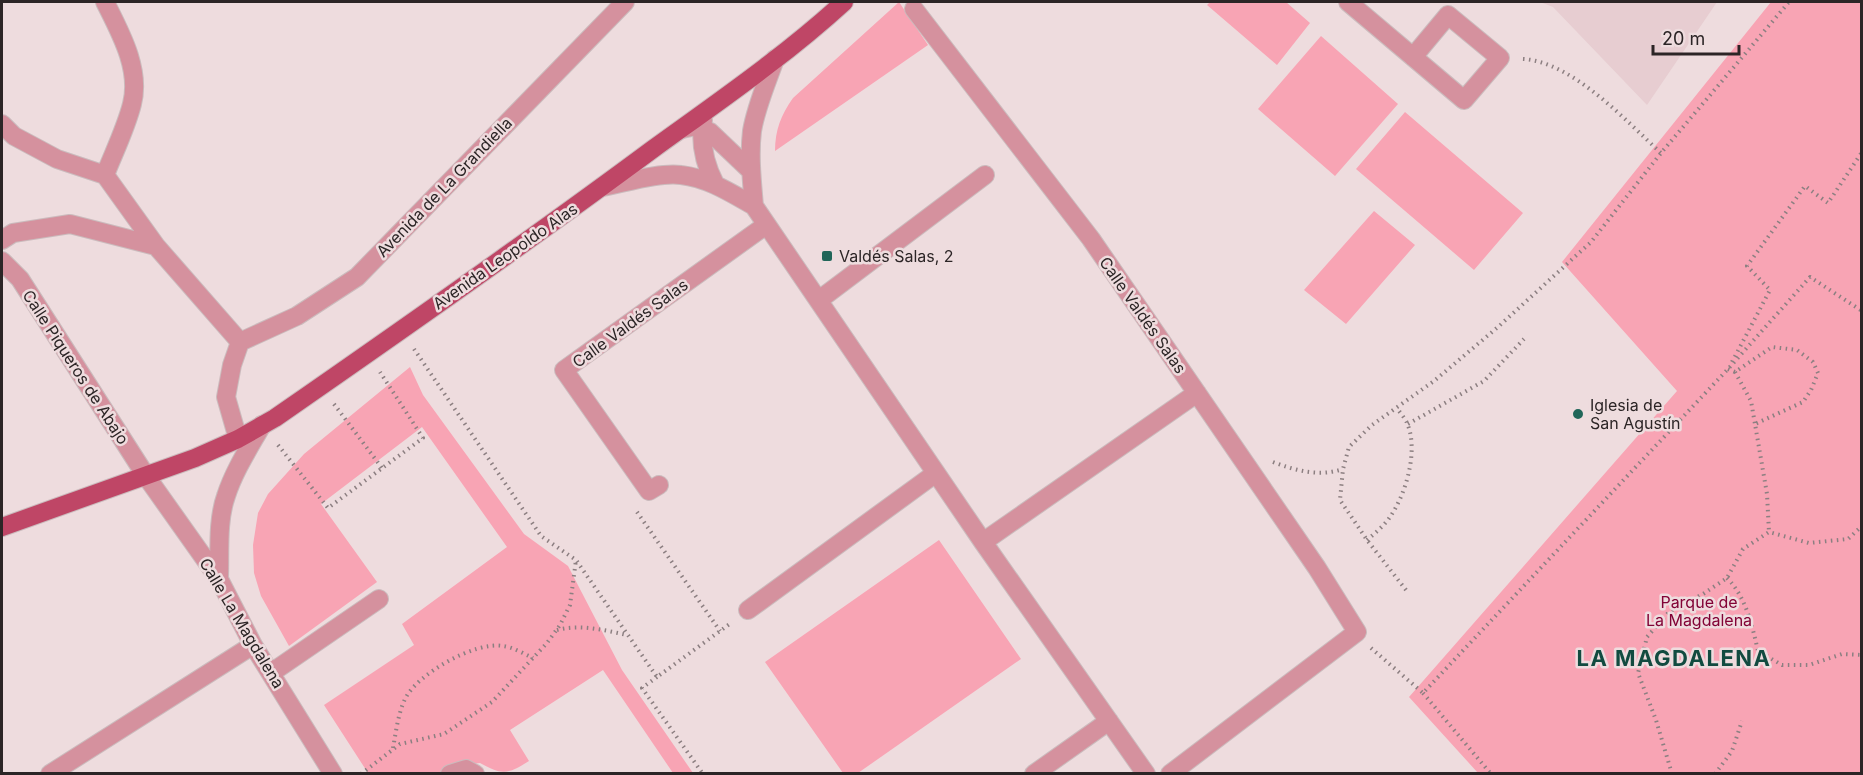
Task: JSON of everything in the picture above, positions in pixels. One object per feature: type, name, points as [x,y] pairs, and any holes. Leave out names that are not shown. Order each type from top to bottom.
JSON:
[{"type":"main road","name":"Avenida Leopoldo Alas","points":[[2,527],[146,476],[238,439],[275,418],[682,129],[703,120],[844,2]]},
{"type":"street","points":[[105,2],[122,34],[133,72],[132,103],[105,175]]},
{"type":"street","name":"Avenida de La Grandiella","points":[[240,342],[297,316],[357,277],[625,2]]},
{"type":"street","points":[[1348,2],[1413,57],[1464,100],[1500,58],[1448,15],[1413,57]]},
{"type":"street","name":"Calle Valdés Salas","points":[[914,9],[1091,239],[1234,446],[1357,632]]},
{"type":"street","points":[[775,59],[752,131],[751,171],[754,206],[983,542],[1146,774]]},
{"type":"street","points":[[703,120],[751,171]]},
{"type":"street","points":[[703,120],[703,155],[715,184]]},
{"type":"street","points":[[2,124],[14,136],[57,159],[105,175],[156,246],[240,342],[232,365],[226,397],[238,439]]},
{"type":"street","points":[[602,187],[679,174],[715,184],[754,206]]},
{"type":"street","points":[[819,300],[986,175]]},
{"type":"street","points":[[2,240],[14,233],[69,224],[156,246]]},
{"type":"street","name":"Calle Valdés Salas","points":[[658,485],[649,491],[564,370],[766,225]]},
{"type":"street","name":"Calle Piqueros de Abajo","points":[[2,261],[20,279],[146,476]]},
{"type":"street","points":[[983,542],[1197,393]]},
{"type":"street","points":[[219,579],[221,526],[225,496],[262,425]]},
{"type":"street","points":[[748,610],[936,473]]},
{"type":"street","name":"Calle La Magdalena","points":[[146,476],[219,579],[253,645],[333,774]]},
{"type":"street","points":[[271,673],[380,599]]},
{"type":"street","points":[[1170,774],[1357,632]]},
{"type":"street","points":[[50,774],[253,645]]},
{"type":"street","points":[[1034,774],[1109,721]]},
{"type":"street","points":[[450,774],[466,769],[475,774]]},
{"type":"path","points":[[1406,590],[1367,540],[1340,500],[1343,469],[1349,447],[1372,425],[1434,381],[1498,327],[1591,242],[1662,153],[1789,2]]},
{"type":"path","points":[[1500,58],[1538,60],[1587,86],[1662,153]]},
{"type":"path","points":[[1728,369],[1770,290],[1747,266],[1805,186],[1828,203],[1862,152]]},
{"type":"path","points":[[1423,693],[1728,369],[1810,277],[1862,311]]},
{"type":"path","points":[[401,330],[541,536],[576,560],[657,677]]},
{"type":"path","points":[[1408,424],[1484,381],[1524,339]]},
{"type":"path","points":[[1735,372],[1772,347],[1797,350],[1813,362],[1818,373],[1803,402],[1755,424]]},
{"type":"path","points":[[262,425],[328,508],[423,438],[368,353]]},
{"type":"path","points":[[1728,369],[1735,372],[1751,401],[1767,494],[1769,532]]},
{"type":"path","points":[[321,387],[382,468]]},
{"type":"path","points":[[1367,540],[1390,517],[1405,486],[1411,466],[1408,424],[1397,408]]},
{"type":"path","points":[[1234,446],[1292,469],[1327,474],[1343,469]]},
{"type":"path","points":[[632,505],[720,630]]},
{"type":"path","points":[[1672,774],[1656,720],[1638,673],[1647,637],[1670,612],[1727,578],[1743,549],[1769,532],[1809,543],[1848,538],[1862,526]]},
{"type":"path","points":[[361,774],[400,744],[444,734],[492,702],[557,630],[570,605],[576,560]]},
{"type":"path","points":[[1727,578],[1737,588],[1751,621],[1758,651],[1782,665],[1809,665],[1842,654],[1862,655]]},
{"type":"path","points":[[703,774],[642,688],[748,610]]},
{"type":"path","points":[[557,630],[600,629],[627,635]]},
{"type":"path","points":[[1357,632],[1378,655],[1423,693],[1491,774]]},
{"type":"path","points":[[393,748],[399,717],[406,697],[422,679],[442,666],[463,653],[481,648],[503,646],[533,658]]},
{"type":"path","points":[[1715,774],[1732,751],[1742,721]]},
{"type":"shaded area","points":[[1540,2],[1717,2],[1647,105],[1553,7]]},
{"type":"green space","points":[[899,2],[928,45],[775,151],[780,123],[793,98]]},
{"type":"green space","points":[[1210,2],[1286,2],[1310,23],[1277,65],[1207,5]]},
{"type":"green space","name":"Parque de La Magdalena","points":[[1771,2],[1861,2],[1861,773],[1478,773],[1409,697],[1677,391],[1562,262]]},
{"type":"green space","points":[[1321,36],[1398,104],[1335,176],[1258,109]]},
{"type":"green space","points":[[1405,112],[1523,213],[1474,270],[1356,169]]},
{"type":"green space","points":[[1374,211],[1415,245],[1346,324],[1304,290]]},
{"type":"green space","points":[[410,367],[423,395],[524,534],[568,566],[622,670],[693,773],[673,773],[603,670],[510,730],[529,761],[515,769],[499,771],[480,763],[453,766],[441,773],[368,773],[324,705],[414,645],[402,624],[507,547],[422,427],[321,504],[377,582],[289,646],[261,596],[254,573],[253,545],[258,513],[268,494],[304,454]]},
{"type":"green space","points":[[939,540],[1021,659],[858,773],[843,773],[765,662]]},
{"type":"place","name":"Valdés Salas, 2","points":[[827,256]]},
{"type":"place","name":"Iglesia de San Agustín","points":[[1578,414]]},
{"type":"district","name":"LA MAGDALENA","points":[[1674,658]]}]
